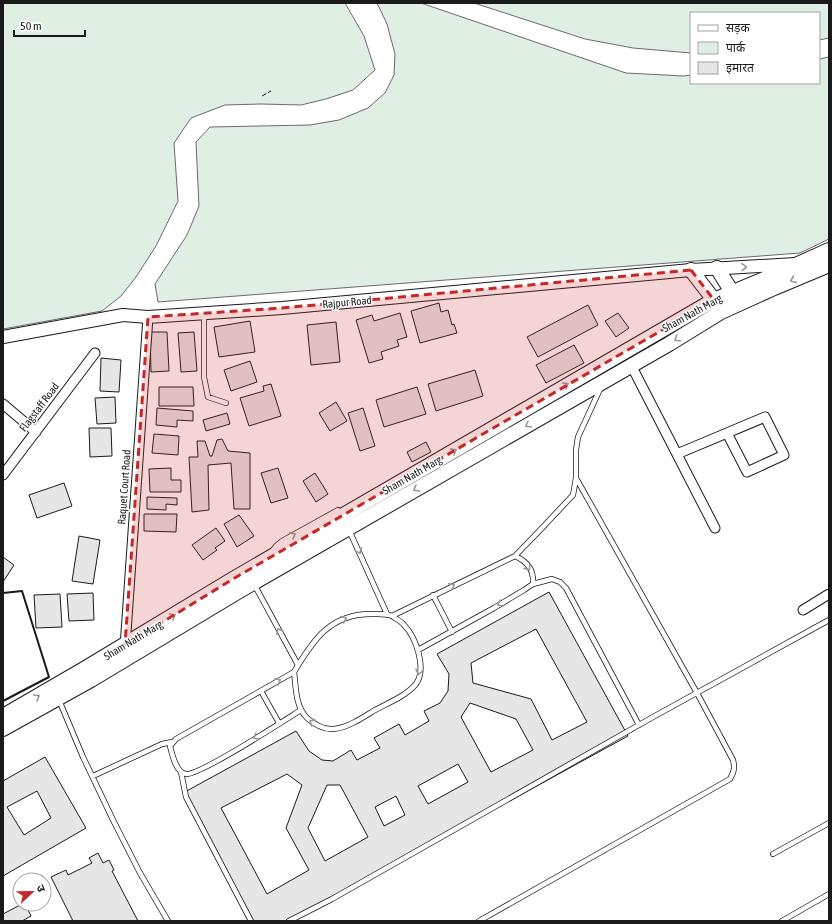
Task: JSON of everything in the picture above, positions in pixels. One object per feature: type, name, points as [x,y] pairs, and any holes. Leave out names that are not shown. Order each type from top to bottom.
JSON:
[{"type":"main road","name":"Sham Nath Marg","points":[[250,577],[264,561],[344,517],[604,381],[722,312],[736,298],[800,263],[829,250]]},
{"type":"main road","name":"Sham Nath Marg","points":[[3,729],[55,693],[250,577],[427,466],[714,300],[736,298],[774,288],[829,265]]},
{"type":"main road","points":[[717,268],[736,298]]},
{"type":"main road","points":[[691,270],[722,312]]},
{"type":"main road","name":"Sham Nath Marg","points":[[3,716],[55,693]]},
{"type":"street","name":"Rajpur Road","points":[[3,337],[123,315],[148,317],[282,308],[691,270],[800,263]]},
{"type":"street","name":"Raquet Court Road","points":[[126,651],[148,317]]},
{"type":"street","name":"Flagstaff Road","points":[[3,475],[95,353]]},
{"type":"street","points":[[632,365],[715,528]]},
{"type":"street","points":[[3,404],[36,432]]},
{"type":"street","points":[[677,454],[764,417],[784,455],[747,472],[727,433]]},
{"type":"street","points":[[802,610],[829,594]]},
{"type":"lane","points":[[204,313],[204,377],[208,397],[226,403]]},
{"type":"lane","points":[[93,776],[162,744],[172,742],[294,672],[307,650],[319,635],[334,623],[349,617],[365,614],[390,615],[515,556],[573,495],[576,478],[576,450],[578,437],[604,381],[597,368]]},
{"type":"lane","points":[[407,471],[427,466]]},
{"type":"lane","points":[[479,921],[730,779],[734,773],[735,767],[733,760],[576,478]]},
{"type":"lane","points":[[294,672],[298,701],[301,710],[306,717],[316,725],[333,729],[348,726],[408,691],[416,683],[420,672],[421,660],[410,633],[405,625],[390,615],[344,517]]},
{"type":"lane","points":[[515,556],[530,567],[533,576],[533,584]]},
{"type":"lane","points":[[250,577],[298,665]]},
{"type":"lane","points":[[418,650],[452,632],[533,584],[552,579],[560,582],[566,588],[639,725]]},
{"type":"lane","points":[[433,595],[452,632]]},
{"type":"lane","points":[[289,921],[332,900],[639,725],[829,620]]},
{"type":"lane","points":[[262,691],[279,723]]},
{"type":"lane","points":[[55,693],[114,822],[140,873],[168,921]]},
{"type":"lane","points":[[181,772],[187,774],[192,773],[216,762],[301,710]]},
{"type":"lane","points":[[172,742],[170,746],[174,761],[181,772],[186,797],[251,921]]},
{"type":"lane","points":[[773,854],[829,823]]},
{"type":"lane","points":[[782,921],[829,894]]},
{"type":"highlighted area","points":[[691,270],[714,300],[233,579],[125,645],[148,317],[282,308]]},
{"type":"green space","points":[[3,3],[345,3],[364,36],[375,70],[353,90],[326,99],[301,105],[225,105],[191,118],[174,143],[178,201],[156,246],[136,277],[121,296],[102,311],[3,329]]},
{"type":"green space","points":[[377,3],[421,3],[626,73],[690,75],[690,84],[820,84],[820,59],[829,57],[829,239],[800,253],[158,302],[155,284],[187,235],[199,206],[196,142],[210,127],[310,125],[339,120],[368,108],[385,93],[394,75],[395,54],[387,24]]},
{"type":"green space","points":[[474,3],[829,3],[829,38],[820,40],[820,12],[690,12],[690,53],[633,48],[585,39]]},
{"type":"building","points":[[439,303],[441,312],[448,310],[452,325],[454,324],[457,333],[420,343],[411,311]]},
{"type":"building","points":[[588,305],[598,325],[538,357],[527,337]]},
{"type":"building","points":[[400,313],[407,337],[397,340],[399,346],[381,352],[383,359],[369,363],[356,320],[372,315],[374,321]]},
{"type":"building","points":[[618,313],[629,328],[616,337],[605,321]]},
{"type":"building","points":[[250,321],[255,352],[219,357],[214,327]]},
{"type":"building","points":[[336,322],[340,362],[311,365],[307,325]]},
{"type":"building","points":[[150,332],[167,332],[169,371],[151,372]]},
{"type":"building","points":[[194,332],[197,371],[181,372],[178,333]]},
{"type":"building","points":[[574,345],[584,363],[546,383],[536,365]]},
{"type":"building","points":[[101,358],[121,360],[119,392],[100,391]]},
{"type":"building","points":[[250,361],[257,382],[231,391],[224,370]]},
{"type":"building","points":[[475,370],[483,396],[436,411],[428,384]]},
{"type":"building","points":[[271,384],[281,416],[249,426],[240,398],[264,391],[263,386]]},
{"type":"building","points":[[159,387],[193,387],[194,406],[159,406]]},
{"type":"building","points":[[417,387],[426,414],[384,427],[376,400]]},
{"type":"building","points":[[115,397],[116,423],[97,424],[95,398]]},
{"type":"building","points":[[336,402],[347,421],[330,431],[319,413]]},
{"type":"building","points":[[157,408],[193,411],[193,421],[177,420],[177,427],[156,425]]},
{"type":"building","points":[[363,408],[375,446],[360,451],[348,413]]},
{"type":"building","points":[[227,413],[230,424],[206,431],[203,420]]},
{"type":"building","points":[[89,428],[111,428],[112,456],[90,457]]},
{"type":"building","points":[[154,434],[179,436],[178,455],[152,453]]},
{"type":"building","points":[[222,439],[228,451],[250,453],[250,509],[234,509],[231,463],[208,465],[209,510],[192,512],[189,457],[198,457],[197,441],[205,441],[210,456],[212,456],[217,440]]},
{"type":"building","points":[[426,442],[431,452],[412,462],[407,452]]},
{"type":"building","points":[[171,468],[171,480],[181,480],[181,492],[150,492],[149,469]]},
{"type":"building","points":[[278,468],[288,498],[271,503],[261,473]]},
{"type":"building","points":[[315,473],[328,494],[316,502],[303,481]]},
{"type":"building","points":[[64,483],[72,506],[37,518],[29,495]]},
{"type":"building","points":[[147,497],[177,498],[177,505],[166,504],[166,510],[147,509]]},
{"type":"building","points":[[144,514],[177,514],[176,532],[144,531]]},
{"type":"building","points":[[239,515],[254,536],[237,547],[224,524]]},
{"type":"building","points":[[216,528],[225,541],[215,548],[217,550],[203,560],[192,545]]},
{"type":"building","points":[[79,536],[100,540],[93,584],[72,581]]},
{"type":"building","points":[[3,557],[14,565],[3,582]]},
{"type":"building","points":[[549,592],[628,736],[290,921],[253,921],[183,793],[296,731],[309,751],[322,760],[333,761],[351,750],[357,760],[380,748],[374,738],[399,724],[405,735],[429,721],[424,711],[440,703],[448,691],[449,674],[437,654]],"holes":[[[536,629],[587,722],[552,740],[531,699],[473,683],[471,663]],[[470,703],[516,719],[533,750],[491,772],[461,717]],[[458,764],[468,782],[428,804],[418,786]],[[287,774],[302,785],[286,828],[309,870],[267,894],[221,808]],[[327,785],[340,785],[368,837],[325,861],[308,828]],[[396,796],[405,815],[384,826],[375,807]]]},
{"type":"building","points":[[93,593],[94,620],[69,621],[67,594]]},
{"type":"building","points":[[60,594],[62,627],[36,628],[34,595]]},
{"type":"building","points":[[45,757],[86,828],[3,876],[3,781]],"holes":[[[37,791],[51,818],[24,835],[7,807]]]},
{"type":"building","points":[[98,853],[103,863],[109,860],[114,870],[112,871],[138,921],[73,921],[52,877],[66,870],[68,875],[92,863],[89,858]]},
{"type":"building","points":[[12,909],[12,912],[29,912],[31,916],[22,921],[3,921],[3,914]]},
{"type":"fence","points":[[262,96],[271,91]]},
{"type":"wall","points":[[3,593],[22,591],[49,677],[3,701]]}]
